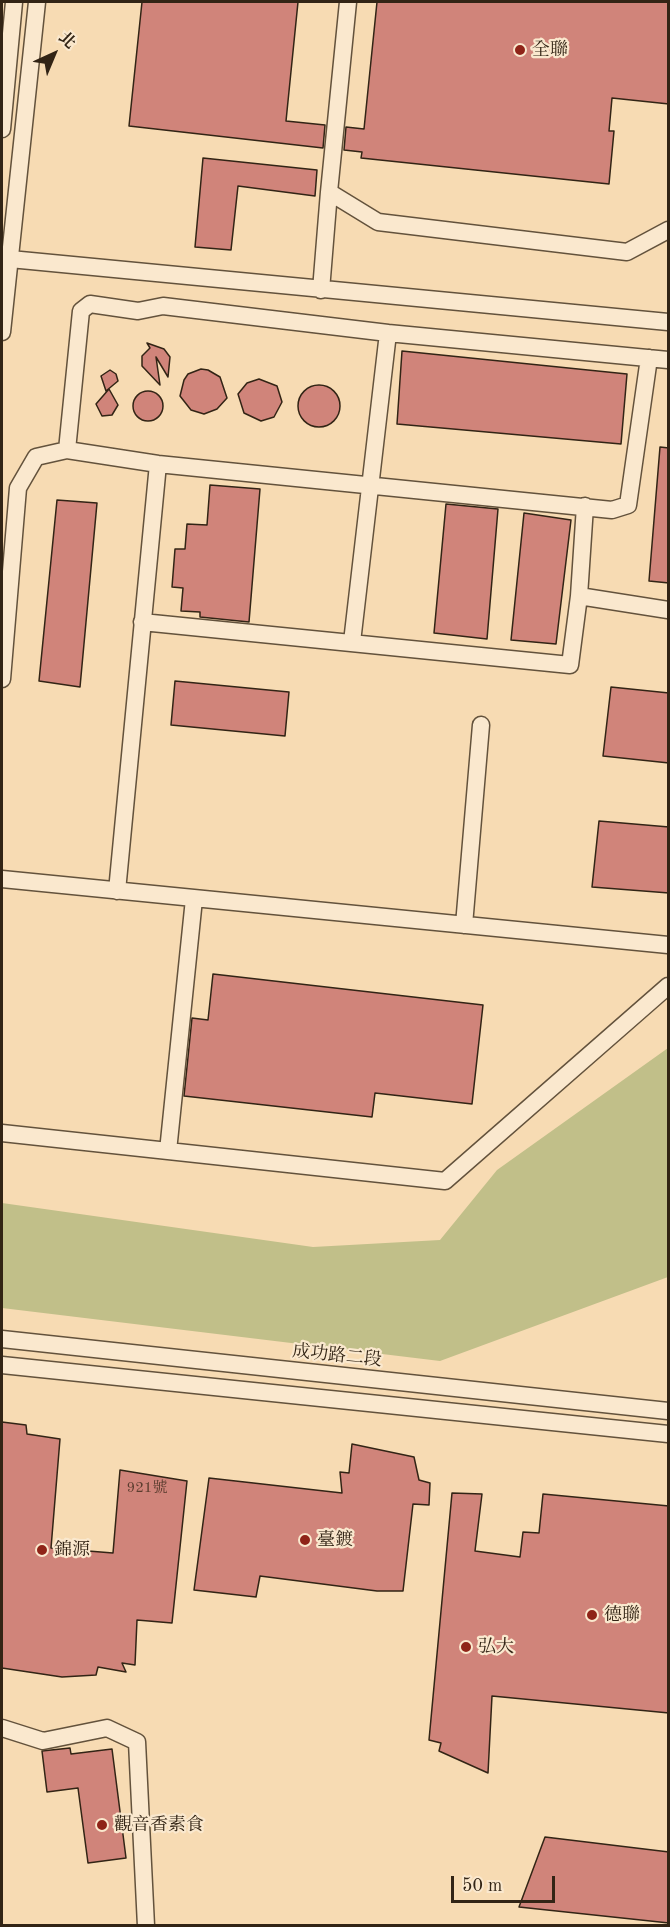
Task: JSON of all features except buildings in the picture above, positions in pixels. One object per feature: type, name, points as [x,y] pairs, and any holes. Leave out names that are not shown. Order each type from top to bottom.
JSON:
[{"type":"street","points":[[2,129],[15,2]]},
{"type":"street","points":[[2,332],[37,2]]},
{"type":"street","points":[[321,290],[348,2]]},
{"type":"street","points":[[329,192],[378,222],[627,252],[669,230]]},
{"type":"street","points":[[10,259],[669,322]]},
{"type":"street","points":[[67,450],[81,311],[90,304],[138,311],[163,306],[388,333],[669,360]]},
{"type":"street","points":[[352,642],[388,333]]},
{"type":"street","points":[[2,680],[18,488],[36,457],[67,450],[158,464],[612,510],[628,505],[649,358]]},
{"type":"street","points":[[117,891],[158,464]]},
{"type":"street","points":[[142,622],[570,665],[579,596],[585,506]]},
{"type":"street","points":[[579,596],[669,610]]},
{"type":"street","points":[[464,925],[481,725]]},
{"type":"street","points":[[2,879],[669,945]]},
{"type":"street","points":[[168,1151],[195,899]]},
{"type":"street","points":[[2,1133],[445,1181],[669,986]]},
{"type":"street","name":"成功路二段","points":[[2,1340],[669,1411]]},
{"type":"street","points":[[2,1365],[669,1434]]},
{"type":"street","points":[[2,1728],[43,1741],[107,1728],[136,1742],[146,1926]]},
{"type":"shaded area","points":[[668,1048],[668,1277],[440,1361],[2,1308],[2,1203],[313,1247],[440,1240],[497,1170]]},
{"type":"place","name":"全聯","points":[[520,50]]},
{"type":"place","name":"臺鍍","points":[[305,1540]]},
{"type":"place","name":"錦源","points":[[42,1550]]},
{"type":"place","name":"德聯","points":[[592,1615]]},
{"type":"place","name":"弘大","points":[[466,1647]]},
{"type":"place","name":"觀音香素食","points":[[102,1825]]}]
